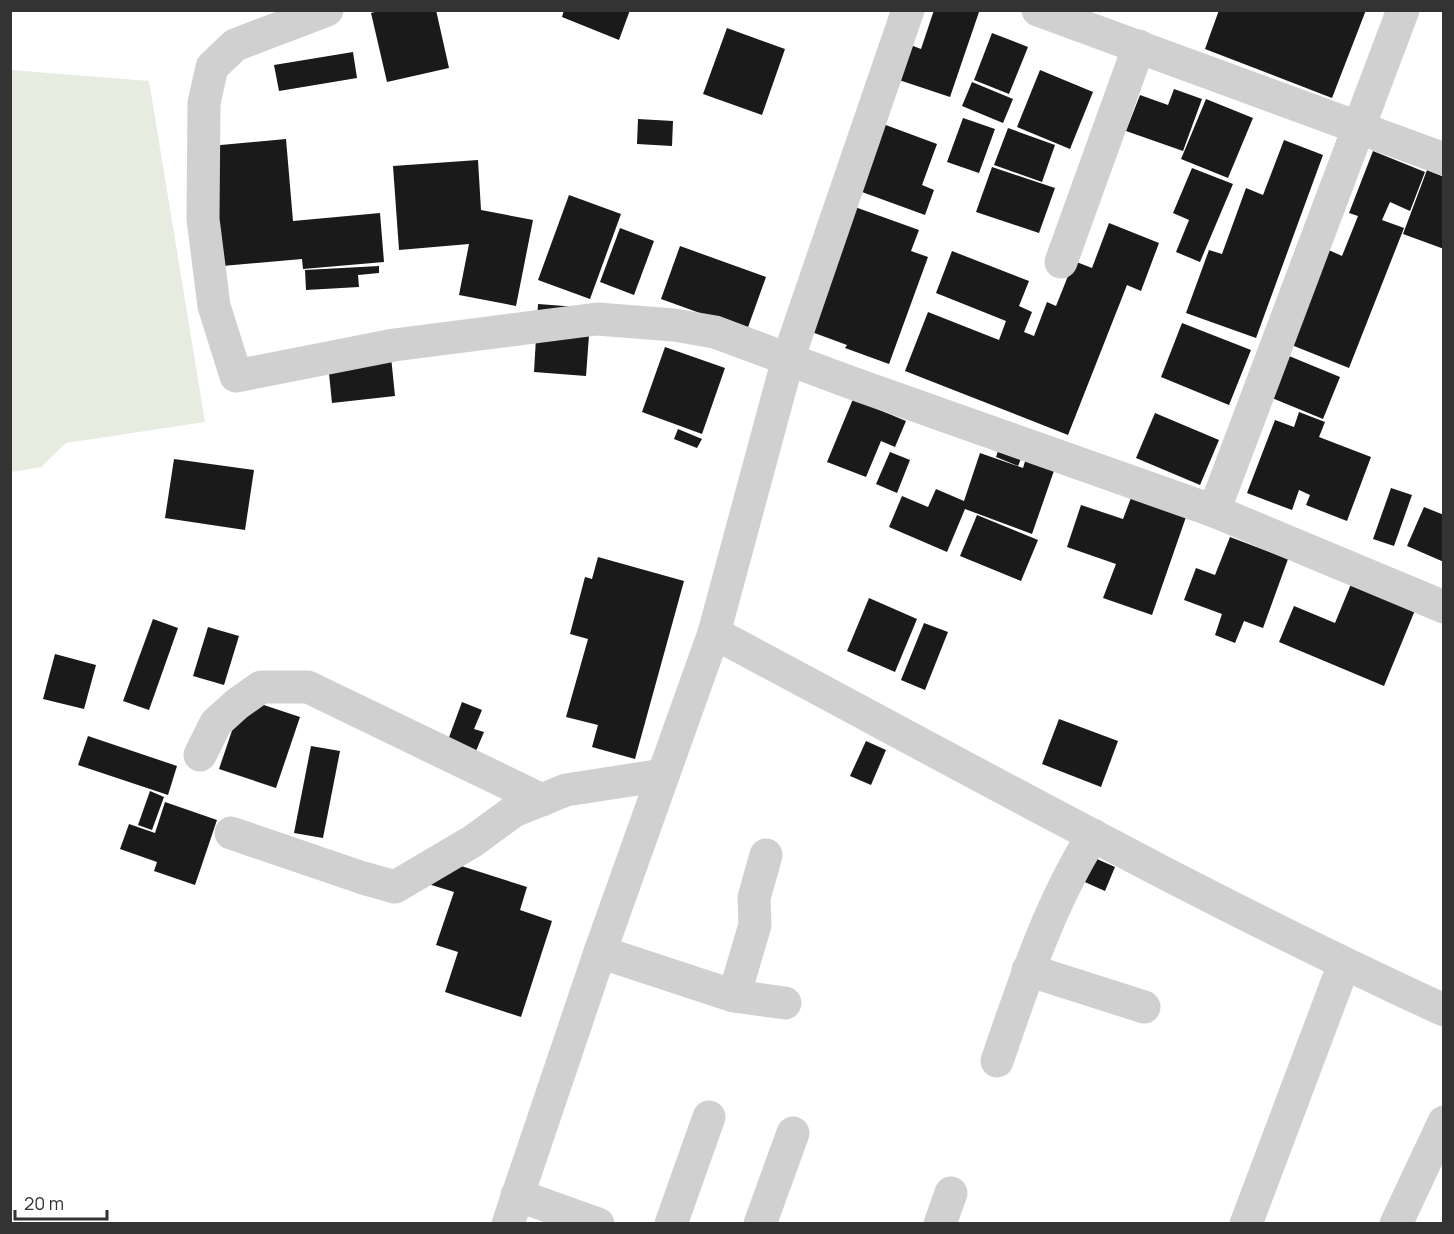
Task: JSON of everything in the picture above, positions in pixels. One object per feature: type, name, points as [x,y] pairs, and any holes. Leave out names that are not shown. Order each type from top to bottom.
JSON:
[{"type":"street","points":[[327,10],[235,45],[212,67],[204,103],[203,219],[214,306],[236,376],[394,345],[597,320],[674,325],[715,332],[1214,511],[1443,606]]},
{"type":"street","points":[[597,1224],[512,1209],[600,952],[714,633],[788,359],[908,10]]},
{"type":"street","points":[[1038,10],[1443,159]]},
{"type":"street","points":[[1214,511],[1403,10]]},
{"type":"street","points":[[1061,262],[1139,46]]},
{"type":"street","points":[[714,633],[1093,835],[1344,964],[1443,1010]]},
{"type":"street","points":[[200,755],[216,723],[261,687],[309,687],[542,800]]},
{"type":"street","points":[[231,833],[395,887],[473,842],[514,811],[566,790],[663,775]]},
{"type":"street","points":[[997,1061],[1028,970],[1074,865],[1093,835]]},
{"type":"street","points":[[735,996],[755,925],[754,898],[766,855]]},
{"type":"street","points":[[600,952],[735,996],[785,1003]]},
{"type":"street","points":[[1246,1224],[1344,964]]},
{"type":"street","points":[[1028,970],[1144,1007]]},
{"type":"street","points":[[671,1224],[709,1117]]},
{"type":"street","points":[[1396,1224],[1443,1122]]},
{"type":"street","points":[[760,1224],[793,1133]]},
{"type":"street","points":[[940,1224],[951,1193]]},
{"type":"shaded area","points":[[11,70],[149,81],[205,422],[66,443],[41,467],[11,472]]},
{"type":"building","points":[[382,10],[436,10],[449,68],[387,82],[371,13]]},
{"type":"building","points":[[564,10],[630,10],[619,40],[562,17]]},
{"type":"building","points":[[934,10],[979,12],[950,97],[896,79],[908,44],[921,49]]},
{"type":"building","points":[[1219,10],[1366,10],[1332,98],[1205,49]]},
{"type":"building","points":[[727,28],[785,49],[762,115],[703,94]]},
{"type":"building","points":[[992,33],[1028,47],[1009,94],[974,80]]},
{"type":"building","points":[[353,52],[357,78],[279,91],[274,65]]},
{"type":"building","points":[[1040,70],[1093,92],[1070,149],[1017,127]]},
{"type":"building","points":[[972,82],[1013,99],[1003,123],[962,106]]},
{"type":"building","points":[[1174,89],[1202,99],[1183,151],[1126,131],[1140,95],[1168,105]]},
{"type":"building","points":[[1206,99],[1253,118],[1228,178],[1181,159]]},
{"type":"building","points":[[963,118],[995,129],[979,173],[947,162]]},
{"type":"building","points":[[638,119],[673,121],[672,146],[637,144]]},
{"type":"building","points":[[875,121],[937,144],[922,185],[934,190],[925,215],[851,188]]},
{"type":"building","points":[[1008,128],[1055,145],[1042,182],[994,165]]},
{"type":"building","points":[[286,139],[293,221],[380,213],[384,262],[303,269],[302,259],[211,267],[210,146]]},
{"type":"building","points":[[1284,140],[1323,155],[1256,338],[1186,313],[1209,250],[1222,254],[1246,188],[1263,195]]},
{"type":"building","points":[[1373,151],[1425,172],[1410,211],[1390,202],[1382,220],[1404,228],[1349,368],[1284,342],[1322,247],[1342,256],[1358,216],[1349,213]]},
{"type":"building","points":[[478,160],[481,210],[533,220],[516,306],[459,295],[469,244],[399,250],[393,166]]},
{"type":"building","points":[[992,167],[1055,188],[1039,233],[976,212]]},
{"type":"building","points":[[1192,168],[1233,184],[1200,262],[1176,252],[1189,220],[1173,213]]},
{"type":"building","points":[[1427,170],[1444,177],[1444,249],[1403,234]]},
{"type":"building","points":[[569,195],[621,214],[590,299],[538,280]]},
{"type":"building","points":[[855,207],[919,230],[911,251],[928,257],[889,364],[845,348],[847,345],[790,324]]},
{"type":"building","points":[[1109,223],[1159,243],[1141,291],[1127,285],[1068,435],[905,371],[928,312],[999,340],[1006,321],[936,293],[952,251],[1029,281],[1019,306],[1032,312],[1024,332],[1034,336],[1047,302],[1056,306],[1074,261],[1092,268]]},
{"type":"building","points":[[620,228],[654,241],[634,295],[600,282]]},
{"type":"building","points":[[680,246],[766,277],[747,330],[661,299]]},
{"type":"building","points":[[379,266],[379,273],[358,275],[359,287],[306,290],[305,270]]},
{"type":"building","points":[[538,304],[591,308],[586,376],[534,372]]},
{"type":"building","points":[[1182,323],[1251,350],[1229,405],[1161,377]]},
{"type":"building","points":[[389,337],[395,396],[332,403],[326,344]]},
{"type":"building","points":[[665,347],[725,368],[702,434],[642,412]]},
{"type":"building","points":[[1289,356],[1340,377],[1323,419],[1272,398]]},
{"type":"building","points":[[853,399],[906,421],[895,447],[881,441],[866,477],[827,462]]},
{"type":"building","points":[[1299,412],[1325,422],[1319,437],[1371,457],[1347,521],[1306,505],[1310,495],[1299,490],[1292,510],[1247,493],[1275,420],[1294,427]]},
{"type":"building","points":[[1155,413],[1219,440],[1200,485],[1136,458]]},
{"type":"building","points":[[678,429],[702,439],[697,448],[674,439]]},
{"type":"building","points":[[1000,445],[1023,454],[1018,466],[996,457]]},
{"type":"building","points":[[890,452],[910,460],[897,493],[876,484]]},
{"type":"building","points":[[980,453],[1023,468],[1027,455],[1056,465],[1032,534],[965,509],[947,552],[889,527],[902,496],[928,507],[936,489],[964,501]]},
{"type":"building","points":[[174,459],[254,470],[245,530],[165,518]]},
{"type":"building","points":[[1391,488],[1412,495],[1394,546],[1373,539]]},
{"type":"building","points":[[1131,498],[1186,517],[1152,615],[1103,598],[1116,564],[1067,547],[1081,505],[1123,519]]},
{"type":"building","points":[[1424,507],[1444,515],[1444,562],[1407,546]]},
{"type":"building","points":[[977,515],[1038,540],[1021,581],[960,556]]},
{"type":"building","points":[[1230,537],[1288,559],[1263,628],[1244,621],[1235,643],[1215,635],[1222,614],[1184,600],[1196,568],[1215,575]]},
{"type":"building","points":[[598,557],[684,581],[635,759],[592,747],[598,725],[566,717],[588,639],[570,634],[585,577],[592,579]]},
{"type":"building","points":[[1356,572],[1420,598],[1384,686],[1279,642],[1294,606],[1335,623]]},
{"type":"building","points":[[869,598],[917,619],[895,672],[847,651]]},
{"type":"building","points":[[153,619],[178,628],[149,710],[123,701]]},
{"type":"building","points":[[924,623],[948,632],[925,690],[901,680]]},
{"type":"building","points":[[208,627],[239,636],[224,685],[193,676]]},
{"type":"building","points":[[55,654],[96,665],[84,709],[43,699]]},
{"type":"building","points":[[243,698],[300,717],[276,788],[219,769]]},
{"type":"building","points":[[462,702],[482,710],[474,729],[484,732],[476,751],[448,740]]},
{"type":"building","points":[[1059,719],[1118,741],[1101,787],[1042,764]]},
{"type":"building","points":[[88,736],[177,766],[168,795],[78,765]]},
{"type":"building","points":[[866,741],[886,750],[871,785],[850,776]]},
{"type":"building","points":[[311,746],[340,751],[323,838],[294,833]]},
{"type":"building","points":[[150,791],[164,797],[152,830],[138,825]]},
{"type":"building","points":[[165,802],[217,820],[195,885],[154,871],[157,862],[120,849],[129,824],[155,833]]},
{"type":"building","points":[[1088,855],[1115,867],[1105,891],[1078,879]]},
{"type":"building","points":[[433,857],[527,887],[520,910],[552,921],[521,1017],[445,992],[458,952],[436,945],[454,892],[425,883]]}]
